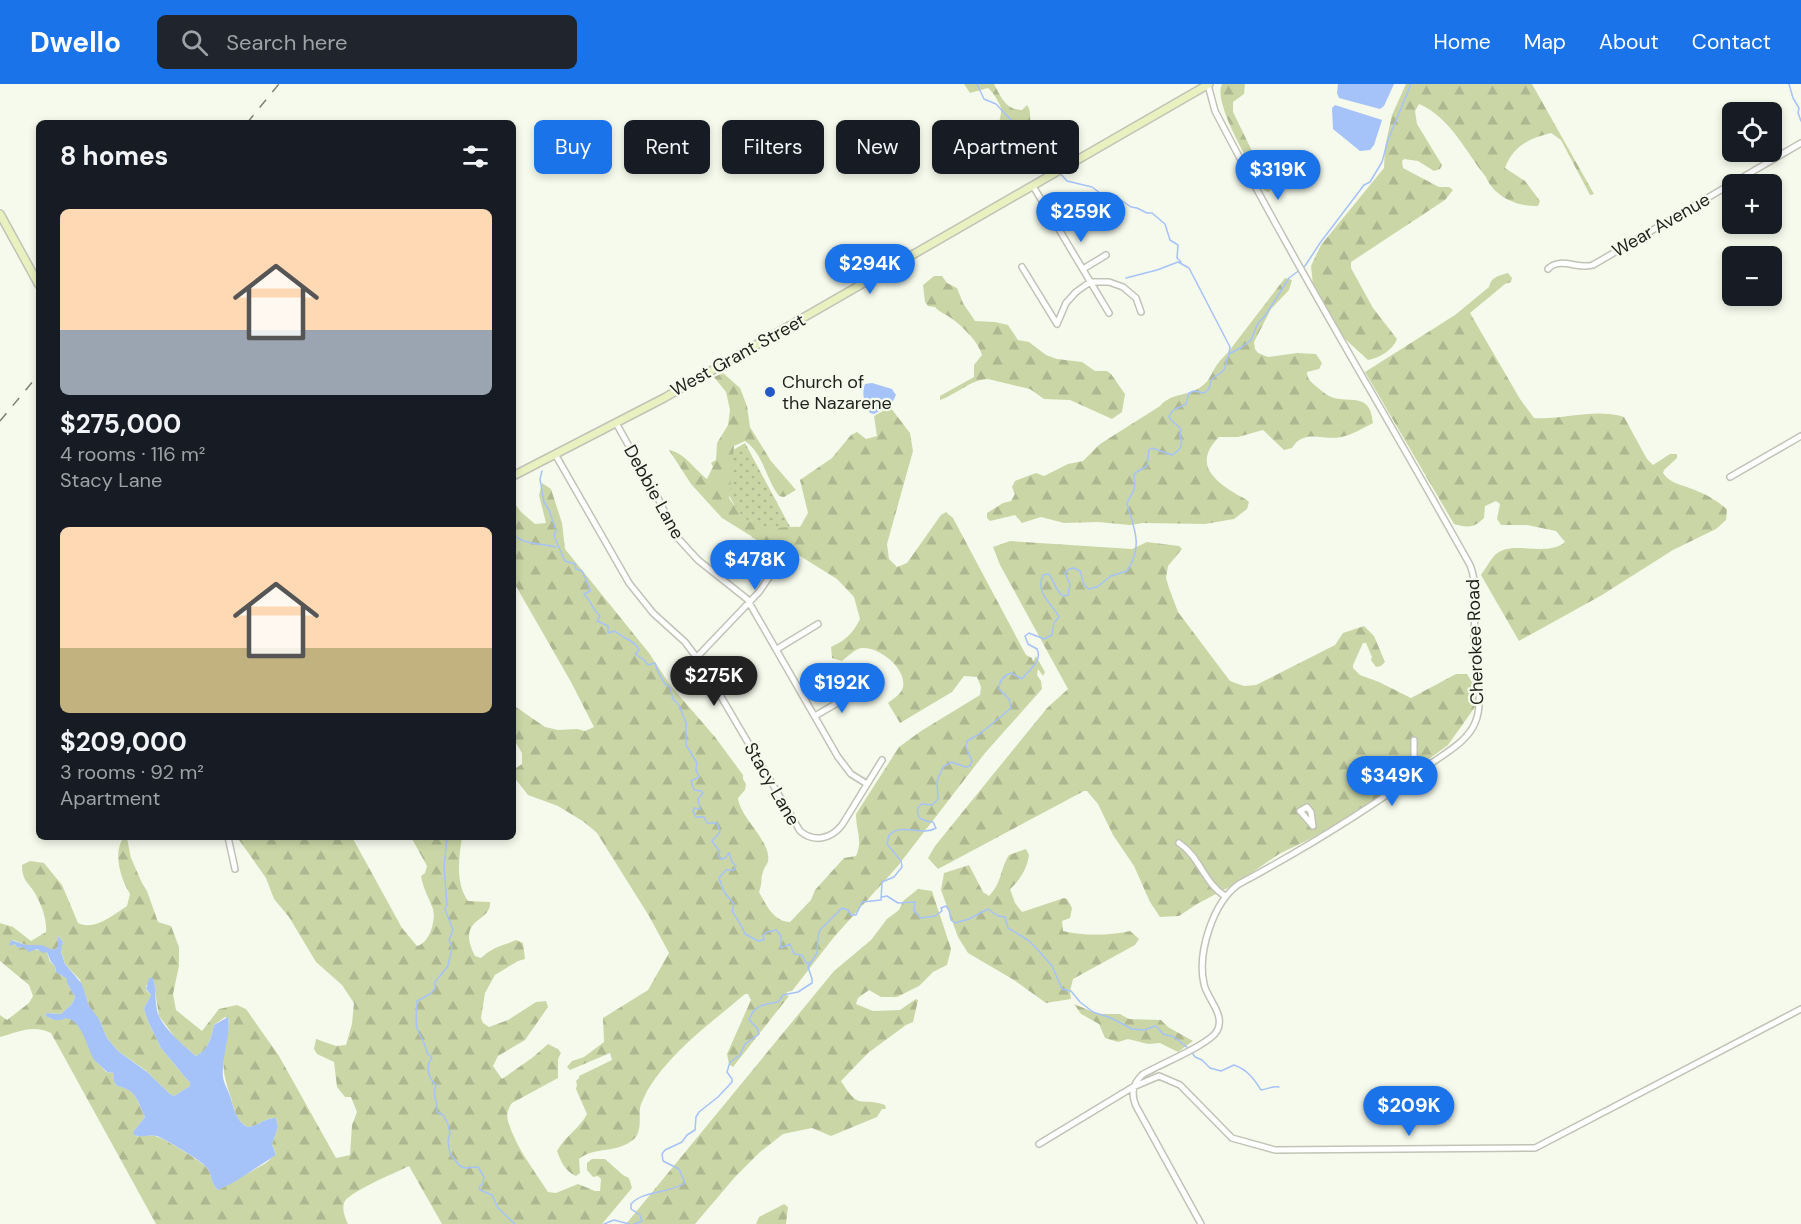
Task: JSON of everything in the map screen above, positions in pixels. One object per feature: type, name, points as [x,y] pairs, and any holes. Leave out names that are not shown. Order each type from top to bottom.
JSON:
[{"type":"main road","name":"West Grant Street","points":[[516,474],[616,423],[796,323],[1208,85]]},
{"type":"main road","points":[[0,214],[36,280]]},
{"type":"street","name":"Cherokee Road","points":[[1133,1087],[1142,1075],[1203,1043],[1217,1030],[1220,1023],[1219,1016],[1204,987],[1202,964],[1211,928],[1225,896],[1239,884],[1378,803],[1420,772],[1461,741],[1472,729],[1479,706],[1474,646],[1474,577],[1470,565],[1406,449],[1332,324],[1219,118],[1208,85]]},
{"type":"street","name":"Wear Avenue","points":[[1548,269],[1559,263],[1582,267],[1593,265],[1801,143]]},
{"type":"street","points":[[1033,186],[1109,313]]},
{"type":"street","points":[[1083,269],[1106,255]]},
{"type":"street","points":[[1022,267],[1057,324],[1066,303],[1090,282],[1109,282],[1123,287],[1136,298],[1141,312]]},
{"type":"street","name":"Debbie Lane","points":[[616,423],[680,541],[698,561],[741,593],[750,603],[842,763],[851,774],[867,784]]},
{"type":"street","points":[[1730,477],[1801,436]]},
{"type":"street","name":"Stacy Lane","points":[[555,454],[634,591],[697,657],[794,825],[803,834],[813,838],[824,838],[834,833],[842,825],[882,760]]},
{"type":"street","points":[[697,657],[750,603],[767,582],[783,556]]},
{"type":"street","points":[[777,649],[818,624]]},
{"type":"street","points":[[815,716],[856,692]]},
{"type":"street","points":[[1414,740],[1414,764],[1420,772]]},
{"type":"street","points":[[1313,826],[1321,837]]},
{"type":"street","points":[[229,840],[235,869]]},
{"type":"street","points":[[1179,843],[1196,860],[1212,886],[1225,896]]},
{"type":"street","points":[[1039,1144],[1133,1087],[1159,1076],[1180,1085],[1232,1138],[1275,1150],[1535,1148],[1801,1009]]},
{"type":"street","points":[[1133,1087],[1132,1094],[1136,1106],[1201,1224]]},
{"type":"green space","points":[[964,84],[994,84],[1005,102],[1012,108],[1022,110],[1027,105],[1030,120],[1000,120],[1001,108],[988,88],[970,93]]},
{"type":"green space","points":[[1222,84],[1245,84],[1244,94],[1233,102],[1233,112],[1271,190],[1268,192],[1264,190],[1228,121],[1223,106]]},
{"type":"green space","points":[[1406,84],[1532,84],[1594,194],[1590,195],[1561,140],[1551,133],[1523,144],[1508,160],[1505,168],[1525,181],[1540,201],[1538,206],[1515,203],[1495,190],[1449,126],[1419,104],[1415,111],[1417,124],[1442,165],[1440,169],[1434,171],[1418,161],[1404,159],[1403,168],[1439,187],[1449,187],[1453,190],[1445,200],[1351,262],[1351,268],[1373,308],[1397,339],[1385,353],[1368,360],[1344,338],[1313,285],[1311,266],[1321,245],[1384,168],[1385,147],[1392,115]]},
{"type":"green space","points":[[1508,273],[1512,278],[1511,282],[1505,284],[1470,313],[1520,399],[1534,418],[1590,414],[1624,417],[1647,459],[1653,465],[1670,454],[1677,454],[1677,458],[1664,470],[1666,477],[1705,495],[1727,509],[1726,520],[1716,529],[1673,550],[1602,595],[1519,641],[1481,575],[1493,557],[1502,551],[1510,548],[1548,549],[1565,542],[1556,531],[1527,525],[1501,525],[1497,519],[1500,504],[1496,501],[1485,506],[1484,518],[1477,524],[1467,526],[1454,524],[1365,372],[1455,315],[1489,287],[1493,279]]},
{"type":"green space","points":[[934,276],[942,276],[947,283],[957,288],[963,303],[975,321],[1008,325],[1018,340],[1029,342],[1046,355],[1057,359],[1082,362],[1095,371],[1107,371],[1125,394],[1122,412],[1112,419],[1070,400],[1044,399],[1030,389],[988,379],[970,384],[940,400],[940,396],[974,377],[974,365],[982,355],[974,340],[960,326],[925,302],[923,285]]},
{"type":"green space","points":[[1285,278],[1292,280],[1289,290],[1271,309],[1254,342],[1255,349],[1258,353],[1268,357],[1297,353],[1316,354],[1322,363],[1319,369],[1307,372],[1310,380],[1329,396],[1363,402],[1368,406],[1373,423],[1341,437],[1302,438],[1292,448],[1284,450],[1263,430],[1238,437],[1219,437],[1208,454],[1209,469],[1219,482],[1249,502],[1247,509],[1234,519],[1205,524],[1143,523],[1130,525],[1098,522],[1064,523],[1041,517],[1022,523],[1015,515],[990,521],[987,518],[987,513],[1011,501],[1015,494],[1012,487],[1015,481],[1036,473],[1044,476],[1068,464],[1083,461],[1100,444],[1165,402],[1205,384],[1219,362]]},
{"type":"green space","points":[[723,373],[740,388],[747,406],[750,427],[771,461],[796,490],[784,497],[779,496],[751,446],[745,441],[734,446],[729,498],[744,518],[760,527],[800,527],[808,513],[800,480],[832,458],[851,435],[857,432],[866,439],[877,436],[874,416],[890,407],[910,433],[913,451],[887,544],[889,559],[897,567],[907,563],[941,515],[946,512],[953,518],[1026,655],[1032,658],[1033,662],[1036,656],[1045,672],[1043,676],[1038,669],[1037,675],[1042,689],[985,753],[897,867],[834,937],[792,991],[787,992],[786,995],[789,996],[733,1067],[729,1064],[727,1054],[751,1000],[748,994],[745,994],[692,1039],[657,1077],[641,1104],[637,1136],[620,1147],[585,1155],[579,1159],[580,1173],[576,1176],[564,1166],[557,1151],[587,1114],[576,1089],[576,1081],[579,1076],[612,1060],[610,1053],[570,1070],[567,1067],[572,1061],[584,1057],[604,1042],[603,1018],[648,990],[669,953],[649,916],[597,833],[558,806],[528,795],[516,780],[516,768],[522,764],[522,753],[516,743],[516,707],[545,727],[585,731],[594,727],[516,586],[516,505],[535,524],[546,523],[539,495],[542,483],[551,489],[562,523],[565,549],[743,775],[746,784],[745,790],[738,798],[740,806],[761,838],[768,854],[768,862],[763,872],[759,892],[771,912],[779,919],[790,922],[811,900],[815,890],[844,858],[856,856],[859,840],[856,814],[899,747],[980,695],[981,687],[977,677],[964,676],[952,692],[900,723],[888,703],[901,692],[903,683],[898,668],[892,662],[869,648],[854,651],[842,661],[832,658],[831,647],[848,636],[860,619],[854,597],[837,579],[792,551],[772,549],[722,518],[691,484],[669,450],[685,458],[707,479],[716,460],[717,443],[728,425],[730,410],[726,392],[714,377]]},
{"type":"green space","points":[[745,443],[803,551],[790,563],[752,537],[711,463]]},
{"type":"green space","points":[[1010,541],[1132,549],[1147,542],[1179,546],[1182,549],[1168,566],[1166,578],[1178,612],[1230,681],[1244,686],[1256,685],[1335,645],[1343,633],[1364,626],[1374,636],[1385,662],[1376,667],[1371,660],[1372,657],[1366,643],[1363,643],[1353,665],[1360,675],[1411,698],[1456,674],[1467,674],[1473,684],[1475,707],[1448,745],[1341,824],[1279,854],[1237,883],[1179,916],[1160,917],[1150,902],[1134,866],[1113,835],[1098,804],[1087,791],[938,869],[928,858],[935,846],[1047,708],[1068,689],[1000,565],[993,547]]},
{"type":"green space","points":[[122,840],[127,840],[131,858],[147,891],[158,922],[171,926],[179,947],[179,966],[173,994],[176,1010],[202,1031],[219,1009],[237,1005],[246,1009],[279,1056],[336,1158],[350,1155],[352,1125],[357,1112],[351,1097],[345,1097],[337,1087],[334,1062],[317,1054],[314,1049],[316,1039],[336,1046],[346,1045],[352,1024],[354,1003],[342,985],[316,962],[289,917],[274,899],[266,878],[239,840],[354,840],[402,928],[417,946],[429,936],[434,914],[421,876],[425,873],[427,866],[413,840],[462,840],[459,870],[464,894],[468,901],[490,902],[486,914],[471,927],[469,934],[475,956],[481,958],[493,949],[516,940],[523,943],[525,959],[495,975],[485,993],[481,1018],[483,1023],[489,1027],[508,1020],[536,1002],[546,1001],[548,1007],[525,1040],[498,1056],[493,1066],[502,1079],[548,1044],[561,1053],[558,1059],[558,1078],[512,1103],[509,1107],[507,1119],[515,1140],[548,1192],[556,1193],[578,1184],[600,1191],[601,1179],[598,1176],[593,1177],[587,1170],[587,1163],[592,1159],[605,1159],[629,1178],[632,1188],[602,1224],[442,1224],[409,1166],[349,1197],[343,1206],[348,1224],[156,1224],[51,1033],[32,1029],[0,1037],[0,1015],[7,1020],[29,1003],[33,996],[29,985],[0,961],[0,923],[13,927],[31,941],[46,932],[42,908],[25,879],[22,865],[30,861],[44,863],[62,885],[78,923],[91,925],[104,921],[127,906],[130,894],[119,866]],"holes":[[[58,936],[63,942],[61,951],[65,964],[80,980],[89,1006],[99,1019],[107,1038],[118,1051],[145,1070],[174,1096],[190,1086],[190,1083],[161,1048],[147,1019],[144,1008],[151,995],[146,990],[146,986],[153,978],[159,1016],[176,1039],[196,1056],[206,1047],[214,1025],[225,1017],[229,1019],[224,1068],[234,1111],[247,1127],[276,1118],[278,1127],[272,1144],[276,1154],[266,1163],[218,1190],[208,1169],[191,1156],[159,1137],[136,1136],[133,1132],[145,1117],[133,1093],[117,1086],[114,1082],[114,1073],[106,1072],[96,1062],[81,1029],[74,1020],[70,1018],[51,1019],[45,1015],[46,1013],[61,1014],[72,1004],[75,997],[67,979],[56,972],[47,952],[19,948],[10,942],[13,940],[54,950],[58,947]]]},
{"type":"green space","points":[[1026,849],[1029,855],[1025,870],[1010,889],[1015,903],[1022,912],[1064,898],[1072,908],[1070,918],[1062,921],[1063,931],[1096,935],[1130,931],[1139,939],[1135,945],[1073,979],[1071,999],[1046,1003],[1014,980],[968,953],[958,937],[941,890],[944,873],[969,865],[983,892],[989,896],[996,886],[1009,855]]},
{"type":"green space","points":[[918,889],[932,891],[951,949],[947,965],[933,972],[919,986],[897,997],[881,997],[869,990],[858,998],[856,1004],[873,1011],[900,1010],[916,999],[918,1000],[913,1022],[868,1053],[841,1081],[856,1100],[885,1105],[886,1109],[882,1109],[877,1117],[831,1136],[812,1128],[783,1134],[760,1152],[735,1177],[695,1224],[626,1224],[834,971],[871,940],[887,919],[899,910],[903,901]]},
{"type":"green space","points":[[1074,1004],[1098,1014],[1120,1014],[1129,1019],[1161,1020],[1168,1027],[1193,1041],[1178,1052],[1160,1043],[1148,1044],[1128,1039],[1118,1042],[1105,1038],[1099,1024],[1081,1014]]},
{"type":"green space","points":[[784,1204],[788,1207],[786,1224],[756,1224],[759,1217]]},
{"type":"water","points":[[1338,84],[1394,84],[1384,106],[1380,109],[1339,98]]},
{"type":"water","points":[[1335,105],[1382,120],[1374,145],[1370,150],[1360,151],[1333,129],[1332,108]]},
{"type":"water","points":[[872,383],[892,389],[896,395],[891,405],[874,414],[870,413],[864,396],[865,384]]},
{"type":"water","points":[[58,936],[63,942],[61,952],[65,964],[82,984],[89,1006],[99,1019],[107,1038],[118,1051],[174,1096],[190,1086],[190,1083],[161,1048],[147,1019],[144,1008],[151,995],[146,989],[149,978],[153,978],[157,1010],[163,1023],[196,1056],[208,1044],[214,1025],[228,1017],[224,1082],[236,1114],[247,1127],[276,1118],[278,1127],[272,1144],[276,1155],[218,1190],[208,1169],[192,1156],[157,1136],[134,1135],[133,1132],[145,1117],[136,1097],[129,1090],[117,1086],[114,1082],[114,1073],[107,1072],[94,1060],[76,1024],[66,1018],[55,1020],[45,1015],[46,1013],[61,1014],[72,1004],[75,997],[67,979],[56,972],[47,952],[43,953],[37,949],[29,952],[23,947],[18,948],[15,944],[9,946],[11,940],[26,945],[41,945],[54,950],[58,947]]},
{"type":"waterway","points":[[977,84],[984,99],[996,104],[1011,120]]},
{"type":"waterway","points":[[634,1224],[642,1221],[640,1215],[631,1209],[631,1204],[642,1196],[672,1189],[685,1183],[679,1169],[663,1161],[662,1154],[665,1150],[682,1142],[695,1130],[696,1117],[699,1112],[732,1082],[727,1072],[730,1062],[740,1055],[745,1044],[759,1034],[757,1028],[749,1020],[754,1011],[764,1005],[778,1002],[783,995],[798,992],[812,983],[808,967],[817,953],[820,930],[842,908],[848,910],[851,915],[856,915],[862,902],[881,900],[882,882],[894,877],[902,867],[901,861],[887,844],[889,835],[894,831],[906,829],[925,831],[936,828],[933,822],[919,817],[918,807],[922,804],[932,805],[938,799],[937,781],[943,767],[951,762],[966,767],[970,766],[972,761],[966,747],[967,741],[981,733],[1011,708],[1009,699],[999,689],[1001,681],[1011,673],[1022,679],[1038,658],[1037,649],[1028,644],[1025,636],[1029,633],[1044,639],[1052,635],[1054,623],[1059,617],[1042,592],[1043,575],[1049,574],[1063,596],[1068,595],[1070,584],[1065,573],[1069,569],[1074,568],[1080,571],[1084,585],[1089,589],[1097,587],[1111,576],[1127,571],[1136,546],[1135,530],[1127,504],[1134,490],[1134,474],[1147,466],[1149,450],[1152,448],[1172,455],[1180,449],[1181,430],[1169,417],[1172,412],[1186,404],[1189,393],[1194,391],[1204,393],[1209,389],[1211,380],[1224,370],[1229,354],[1251,340],[1258,323],[1289,278],[1305,266],[1364,185],[1370,182],[1382,162],[1388,140],[1411,84]]},
{"type":"waterway","points":[[1789,84],[1799,108],[1801,121]]},
{"type":"waterway","points":[[1061,174],[1067,181],[1092,187],[1104,196],[1118,198],[1131,207],[1152,213],[1165,224],[1170,240],[1178,245],[1177,258],[1181,262]]},
{"type":"waterway","points":[[1126,278],[1178,262],[1189,268],[1230,347],[1229,353]]},
{"type":"waterway","points":[[542,471],[540,479],[544,502],[556,530],[554,536],[565,561],[575,564],[576,569],[582,571],[590,591],[584,594],[600,616],[597,621],[608,626],[608,633],[615,631],[635,644],[639,650],[635,654],[648,665],[655,663],[665,684],[670,688],[673,699],[679,705],[686,723],[686,745],[697,763],[696,770],[699,777],[691,781],[694,790],[703,793],[698,799],[700,809],[694,808],[693,811],[696,817],[704,817],[707,823],[717,823],[720,832],[712,841],[720,852],[718,856],[721,859],[725,858],[729,853],[736,866],[734,870],[726,870],[719,878],[724,892],[734,904],[732,911],[745,934],[758,941],[764,940],[763,935],[767,932],[776,930],[781,936],[781,948],[790,944],[794,954],[802,955],[806,963],[810,963]]},
{"type":"waterway","points":[[516,537],[527,542],[556,547]]},
{"type":"waterway","points":[[447,840],[444,868],[447,905],[445,909],[453,930],[449,940],[452,947],[448,966],[435,982],[435,989],[417,1001],[416,1025],[427,1053],[432,1058],[428,1072],[436,1085],[434,1092],[437,1112],[443,1115],[448,1124],[450,1154],[460,1166],[478,1167],[484,1177],[483,1184],[479,1187],[480,1190],[492,1195],[498,1208],[515,1224]]},
{"type":"waterway","points":[[882,897],[887,896],[898,903],[915,902],[914,911],[921,918],[935,916],[942,911],[941,908],[946,906],[951,920],[955,923],[988,909],[998,916],[1005,917],[1008,928],[1028,940],[1052,966],[1062,989],[1071,991],[1093,1012],[1132,1029],[1144,1030],[1155,1026],[1163,1034],[1174,1037],[1188,1048]]},
{"type":"waterway","points":[[1191,1051],[1195,1057],[1210,1068],[1221,1071],[1234,1065],[1243,1069],[1261,1090],[1279,1087]]},
{"type":"waterway","points":[[604,1224],[614,1220],[629,1224]]},
{"type":"railway","points":[[249,120],[279,84]]},
{"type":"railway","points":[[0,421],[36,378]]},
{"type":"place","name":"Church of the Nazarene","points":[[770,392]]}]
